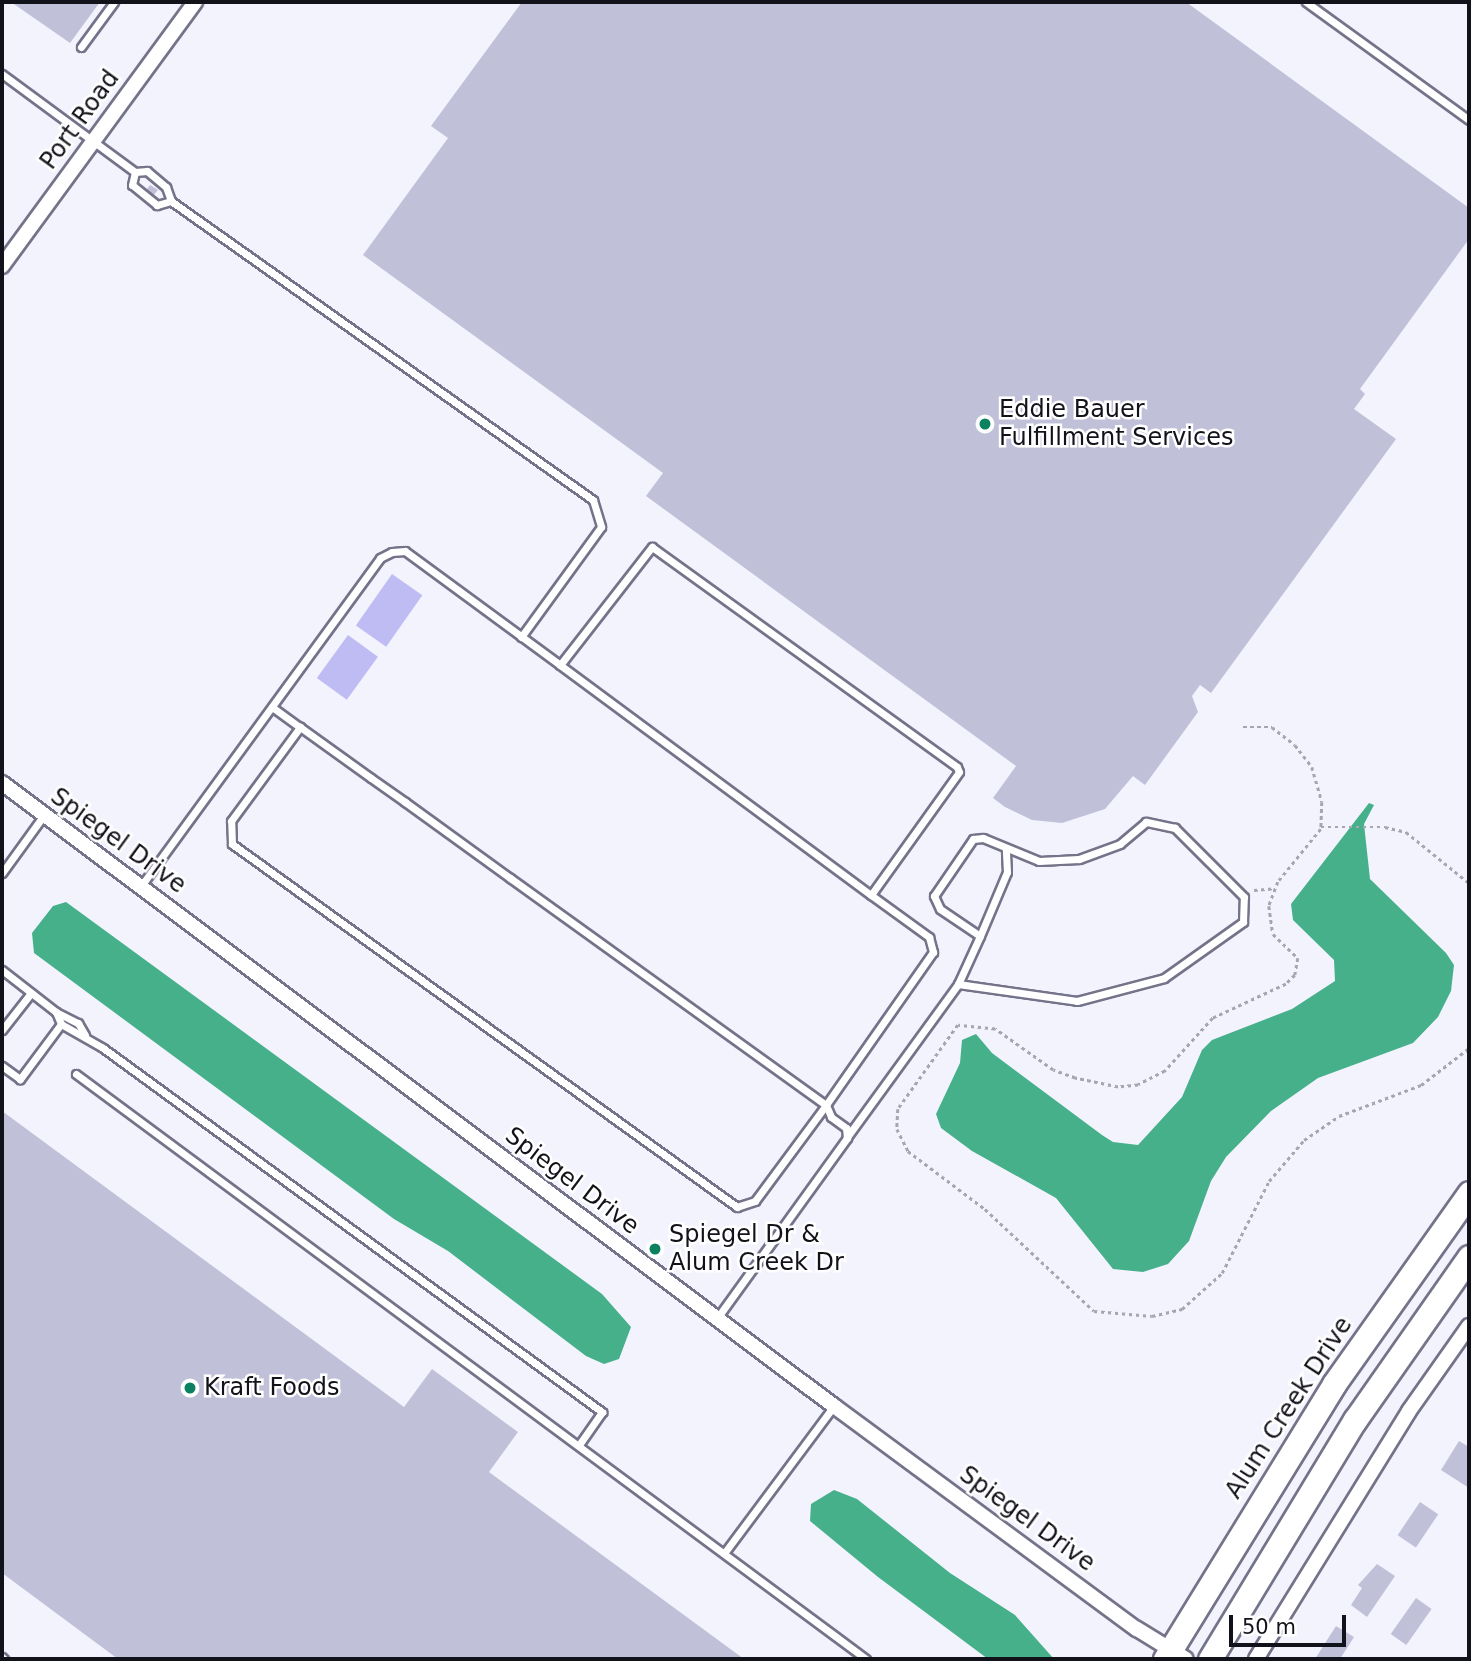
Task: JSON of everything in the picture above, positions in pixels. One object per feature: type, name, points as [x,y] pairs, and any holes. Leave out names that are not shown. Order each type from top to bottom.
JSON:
[{"type":"main road","name":"Alum Creek Drive","points":[[1173,1656],[1334,1384],[1469,1193]]},
{"type":"main road","points":[[1209,1659],[1341,1441],[1469,1257]]},
{"type":"street","name":"Port Road","points":[[2,266],[195,2]]},
{"type":"street","name":"Spiegel Drive","points":[[2,783],[717,1319],[1173,1656]]},
{"type":"street","points":[[1256,1659],[1409,1411],[1469,1326]]},
{"type":"lane","points":[[81,47],[114,2]]},
{"type":"lane","points":[[1306,2],[1469,120]]},
{"type":"lane","points":[[2,74],[135,172],[147,171],[166,187],[171,201],[593,500],[601,527],[522,637]]},
{"type":"lane","points":[[135,172],[132,185],[157,205],[171,201]]},
{"type":"lane","points":[[560,665],[652,547],[957,766],[959,772],[871,895]]},
{"type":"lane","points":[[141,886],[380,558],[392,552],[405,551],[929,937],[933,952],[755,1201],[737,1207],[232,844],[231,821],[300,727]]},
{"type":"lane","points":[[272,707],[826,1105],[831,1117],[846,1128],[847,1138]]},
{"type":"lane","points":[[2,873],[44,815]]},
{"type":"lane","points":[[958,984],[1077,1001],[1164,978],[1243,922],[1242,895],[1175,828],[1146,822],[1120,844],[1079,859],[1039,861],[1006,850],[983,838],[973,839],[934,896],[940,909],[980,936]]},
{"type":"lane","points":[[717,1319],[958,984],[1007,872],[1006,850]]},
{"type":"lane","points":[[2,970],[56,1012],[78,1023],[85,1035]]},
{"type":"lane","points":[[2,1030],[31,993]]},
{"type":"lane","points":[[56,1012],[61,1024],[85,1035],[602,1412],[580,1444]]},
{"type":"lane","points":[[2,1066],[20,1079],[61,1024]]},
{"type":"lane","points":[[76,1074],[580,1444],[866,1659]]},
{"type":"lane","points":[[725,1552],[834,1406]]},
{"type":"path","points":[[1321,827],[1379,828],[1416,837],[1469,883]]},
{"type":"path","points":[[1242,895],[1275,888]]},
{"type":"path","points":[[982,1025],[958,1025],[903,1099],[896,1118],[902,1141],[918,1160],[985,1209],[1094,1311],[1136,1317],[1182,1308],[1210,1286],[1231,1256],[1269,1181],[1321,1126],[1421,1085],[1469,1048]]},
{"type":"shaded area","points":[[392,574],[422,595],[386,647],[356,626]]},
{"type":"shaded area","points":[[348,635],[378,657],[347,700],[317,678]]},
{"type":"shaded area","points":[[1369,803],[1374,805],[1364,824],[1370,879],[1446,953],[1454,965],[1451,991],[1438,1017],[1413,1043],[1318,1078],[1271,1111],[1226,1157],[1211,1181],[1189,1241],[1168,1264],[1143,1272],[1113,1269],[1056,1198],[972,1151],[941,1128],[936,1114],[960,1063],[962,1040],[976,1034],[992,1053],[1102,1135],[1113,1142],[1138,1145],[1182,1097],[1202,1050],[1212,1040],[1292,1009],[1335,981],[1334,960],[1293,920],[1291,904]]},
{"type":"shaded area","points":[[66,902],[602,1294],[631,1327],[619,1359],[604,1364],[586,1356],[448,1251],[394,1219],[34,953],[32,933],[53,906]]},
{"type":"shaded area","points":[[834,1490],[857,1499],[950,1573],[1015,1615],[1054,1659],[988,1659],[878,1577],[810,1521],[811,1504]]},
{"type":"building","points":[[11,2],[100,2],[70,43]]},
{"type":"building","name":"Eddie Bauer Fulfillment Services","points":[[522,2],[1186,2],[1469,208],[1469,239],[1360,389],[1365,394],[1354,409],[1396,439],[1211,693],[1200,685],[1192,696],[1198,712],[1145,785],[1133,776],[1105,809],[1062,823],[1032,820],[1005,807],[993,798],[1016,766],[646,496],[663,473],[363,255],[448,138],[431,126]]},
{"type":"building","points":[[150,185],[158,190],[152,197],[145,192]]},
{"type":"building","name":"Kraft Foods","points":[[2,1111],[404,1407],[432,1369],[518,1432],[489,1472],[744,1659],[118,1659],[2,1573]]},
{"type":"building","points":[[1459,1441],[1469,1447],[1469,1488],[1441,1470]]},
{"type":"building","points":[[1420,1502],[1438,1514],[1416,1547],[1398,1535]]},
{"type":"building","points":[[1377,1564],[1395,1576],[1367,1617],[1351,1605],[1362,1588],[1358,1585]]},
{"type":"building","points":[[1416,1598],[1432,1609],[1406,1645],[1391,1634]]},
{"type":"building","points":[[1336,1626],[1354,1637],[1340,1659],[1315,1659]]},
{"type":"place","name":"Eddie Bauer Fulfillment Services","points":[[985,424]]},
{"type":"place","name":"Spiegel Dr & Alum Creek Dr","points":[[655,1249]]},
{"type":"place","name":"Kraft Foods","points":[[190,1388]]}]
